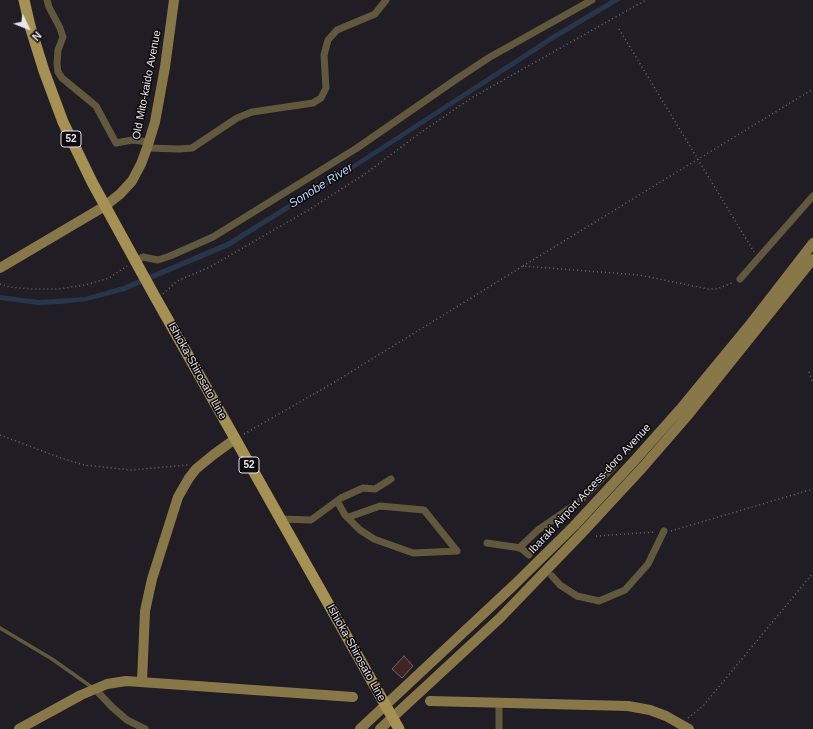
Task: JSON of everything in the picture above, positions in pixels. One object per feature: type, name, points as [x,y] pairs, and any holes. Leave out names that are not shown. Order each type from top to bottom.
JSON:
[{"type":"main road","name":"Ishioka-Shirosato Line","points":[[24,0],[36,48],[63,122],[77,152],[138,265],[159,294],[235,439],[399,729]]},
{"type":"main road","name":"Old Mito-kaido Avenue","points":[[0,268],[105,206],[120,194],[132,181],[141,164],[154,122],[165,67],[174,0]]},
{"type":"main road","name":"Ibaraki Airport Access-doro Avenue","points":[[360,729],[514,586],[574,526],[682,407],[813,243]]},
{"type":"main road","name":"Ibaraki Airport Access-doro Avenue","points":[[380,729],[500,618],[582,533],[690,414],[813,259]]},
{"type":"main road","points":[[142,682],[145,611],[152,579],[178,497],[196,469],[235,439]]},
{"type":"main road","points":[[19,729],[95,689],[117,682],[142,682],[353,697]]},
{"type":"main road","points":[[430,701],[628,706],[650,710],[666,716],[689,729]]},
{"type":"street","points":[[47,0],[49,8],[60,28],[63,37],[58,50],[58,72],[62,78],[96,106],[116,143],[132,140],[148,145],[180,149],[192,148],[237,118],[252,112],[313,102],[322,98],[326,88],[324,55],[328,40],[337,30],[375,14],[386,0]]},
{"type":"street","points":[[138,265],[143,257],[158,260],[213,237],[357,148],[490,57],[592,0]]},
{"type":"street","points":[[740,279],[813,196]]},
{"type":"street","points":[[519,548],[538,530],[579,502],[614,466]]},
{"type":"street","points":[[280,519],[311,520],[337,501],[363,488],[375,489],[391,479]]},
{"type":"street","points":[[337,501],[345,515],[360,530],[374,539],[413,552],[457,551],[424,510],[380,506],[349,518]]},
{"type":"street","points":[[552,576],[560,585],[577,596],[599,601],[625,590],[648,564],[664,531]]},
{"type":"street","points":[[487,543],[519,548],[529,555]]},
{"type":"street","points":[[95,689],[127,720],[145,729]]},
{"type":"street","points":[[499,702],[499,729]]},
{"type":"lane","points":[[0,628],[52,659],[95,689]]},
{"type":"path","points":[[159,294],[177,281],[210,267],[310,209],[365,174],[473,96],[646,0]]},
{"type":"path","points":[[619,29],[758,259]]},
{"type":"path","points":[[235,439],[333,383],[813,89]]},
{"type":"path","points":[[0,284],[8,287],[59,289],[85,285],[109,278],[138,265]]},
{"type":"path","points":[[523,266],[639,275],[708,289],[717,289],[740,279]]},
{"type":"path","points":[[809,372],[813,383]]},
{"type":"path","points":[[0,435],[84,465],[132,470],[186,464],[191,465],[196,469]]},
{"type":"path","points":[[596,536],[675,530],[813,489]]},
{"type":"path","points":[[680,723],[703,706],[813,573]]},
{"type":"water","name":"Sonobe River","points":[[611,0],[621,0],[557,38],[360,165],[229,247],[125,291],[87,301],[38,305],[0,300],[0,295],[39,300],[85,297],[123,286],[227,242],[358,161],[554,34]]},
{"type":"building","points":[[404,656],[413,666],[402,678],[392,669]]}]
